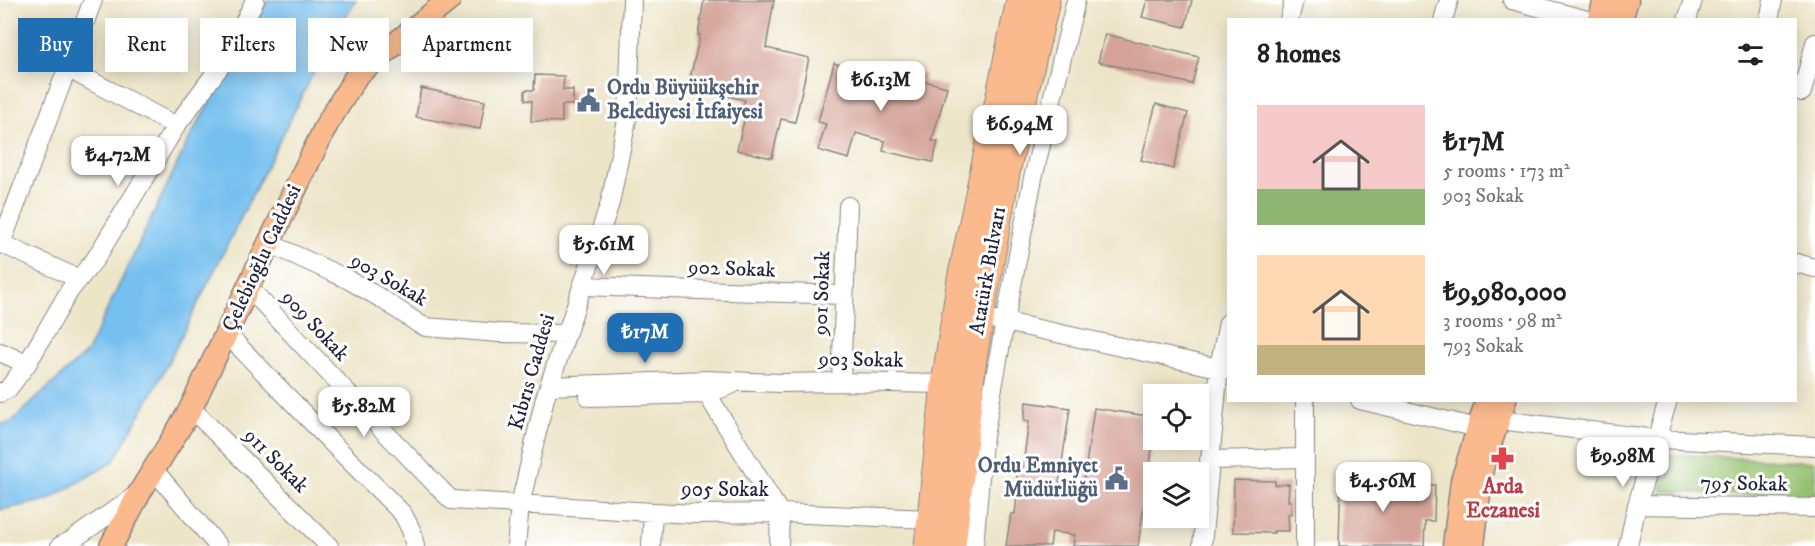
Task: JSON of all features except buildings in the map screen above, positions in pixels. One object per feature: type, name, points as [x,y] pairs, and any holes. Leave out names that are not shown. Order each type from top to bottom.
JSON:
[{"type":"highway","name":"Atatürk Bulvarı","points":[[928,546],[945,384],[961,279],[1020,0]]},
{"type":"highway","name":"Atatürk Bulvarı","points":[[952,546],[973,357],[993,319],[1007,168],[1046,0]]},
{"type":"main road","name":"Çelebioğlu Caddesi","points":[[111,546],[192,408],[327,124],[357,75],[449,0]]},
{"type":"main road","points":[[1600,18],[1605,0]]},
{"type":"main road","points":[[1622,18],[1627,0]]},
{"type":"main road","points":[[1454,546],[1461,481],[1478,428],[1497,407]]},
{"type":"main road","points":[[1473,546],[1482,468],[1497,407]]},
{"type":"street","points":[[86,18],[93,0]]},
{"type":"street","points":[[0,393],[8,388],[27,364],[70,290],[96,258],[176,126],[226,57],[255,0]]},
{"type":"street","name":"Kıbrıs Caddesi","points":[[516,546],[520,505],[547,392],[609,203],[628,115],[632,0]]},
{"type":"street","points":[[974,546],[993,319],[1033,178],[1076,0]]},
{"type":"street","points":[[1290,18],[1294,0]]},
{"type":"street","points":[[1444,18],[1449,0]]},
{"type":"street","points":[[1512,0],[1580,18]]},
{"type":"street","points":[[1688,18],[1693,0]]},
{"type":"street","points":[[1769,18],[1773,0]]},
{"type":"street","points":[[1804,91],[1815,45]]},
{"type":"street","points":[[66,72],[1,244],[79,279]]},
{"type":"street","points":[[75,72],[176,126]]},
{"type":"street","name":"901 Sokak","points":[[841,382],[848,206]]},
{"type":"street","name":"903 Sokak","points":[[269,243],[349,280],[426,327],[499,333],[566,334]]},
{"type":"street","points":[[1797,263],[1815,268]]},
{"type":"street","name":"902 Sokak","points":[[582,286],[844,295]]},
{"type":"street","name":"909 Sokak","points":[[249,288],[451,500],[520,505]]},
{"type":"street","points":[[993,319],[1224,368]]},
{"type":"street","points":[[226,334],[403,514],[411,530],[415,546]]},
{"type":"street","points":[[1202,546],[1209,460],[1224,368],[1227,334]]},
{"type":"street","points":[[0,352],[27,364]]},
{"type":"street","name":"903 Sokak","points":[[547,392],[706,387],[740,381],[945,384]]},
{"type":"street","points":[[706,387],[780,513],[779,546]]},
{"type":"street","points":[[1305,402],[1305,546]]},
{"type":"street","points":[[1368,402],[1478,428]]},
{"type":"street","points":[[1628,546],[1637,505],[1667,402]]},
{"type":"street","name":"795 Sokak","points":[[1497,407],[1657,439],[1815,446]]},
{"type":"street","name":"911 Sokak","points":[[192,408],[329,546]]},
{"type":"street","points":[[1209,460],[1305,458]]},
{"type":"street","points":[[154,470],[218,546]]},
{"type":"street","points":[[60,546],[141,492]]},
{"type":"street","name":"905 Sokak","points":[[520,505],[696,514],[780,513],[930,519]]},
{"type":"street","name":"795 Sokak","points":[[1637,505],[1815,508]]},
{"type":"street","points":[[651,546],[653,512]]},
{"type":"green space","points":[[1663,454],[1815,462],[1815,498],[1662,491]]},
{"type":"water","points":[[268,0],[356,0],[345,18],[308,18],[308,72],[314,72],[158,383],[113,462],[48,500],[0,510],[0,424],[10,423],[87,352],[190,137],[227,72],[296,72],[296,18],[258,18]]},
{"type":"place","name":"Ordu Büyüükşehir Belediyesi İtfaiyesi","points":[[589,100]]},
{"type":"place","name":"Arda Eczanesi","points":[[1503,459]]},
{"type":"place","name":"Ordu Emniyet Müdürlüğü","points":[[1116,478]]}]
